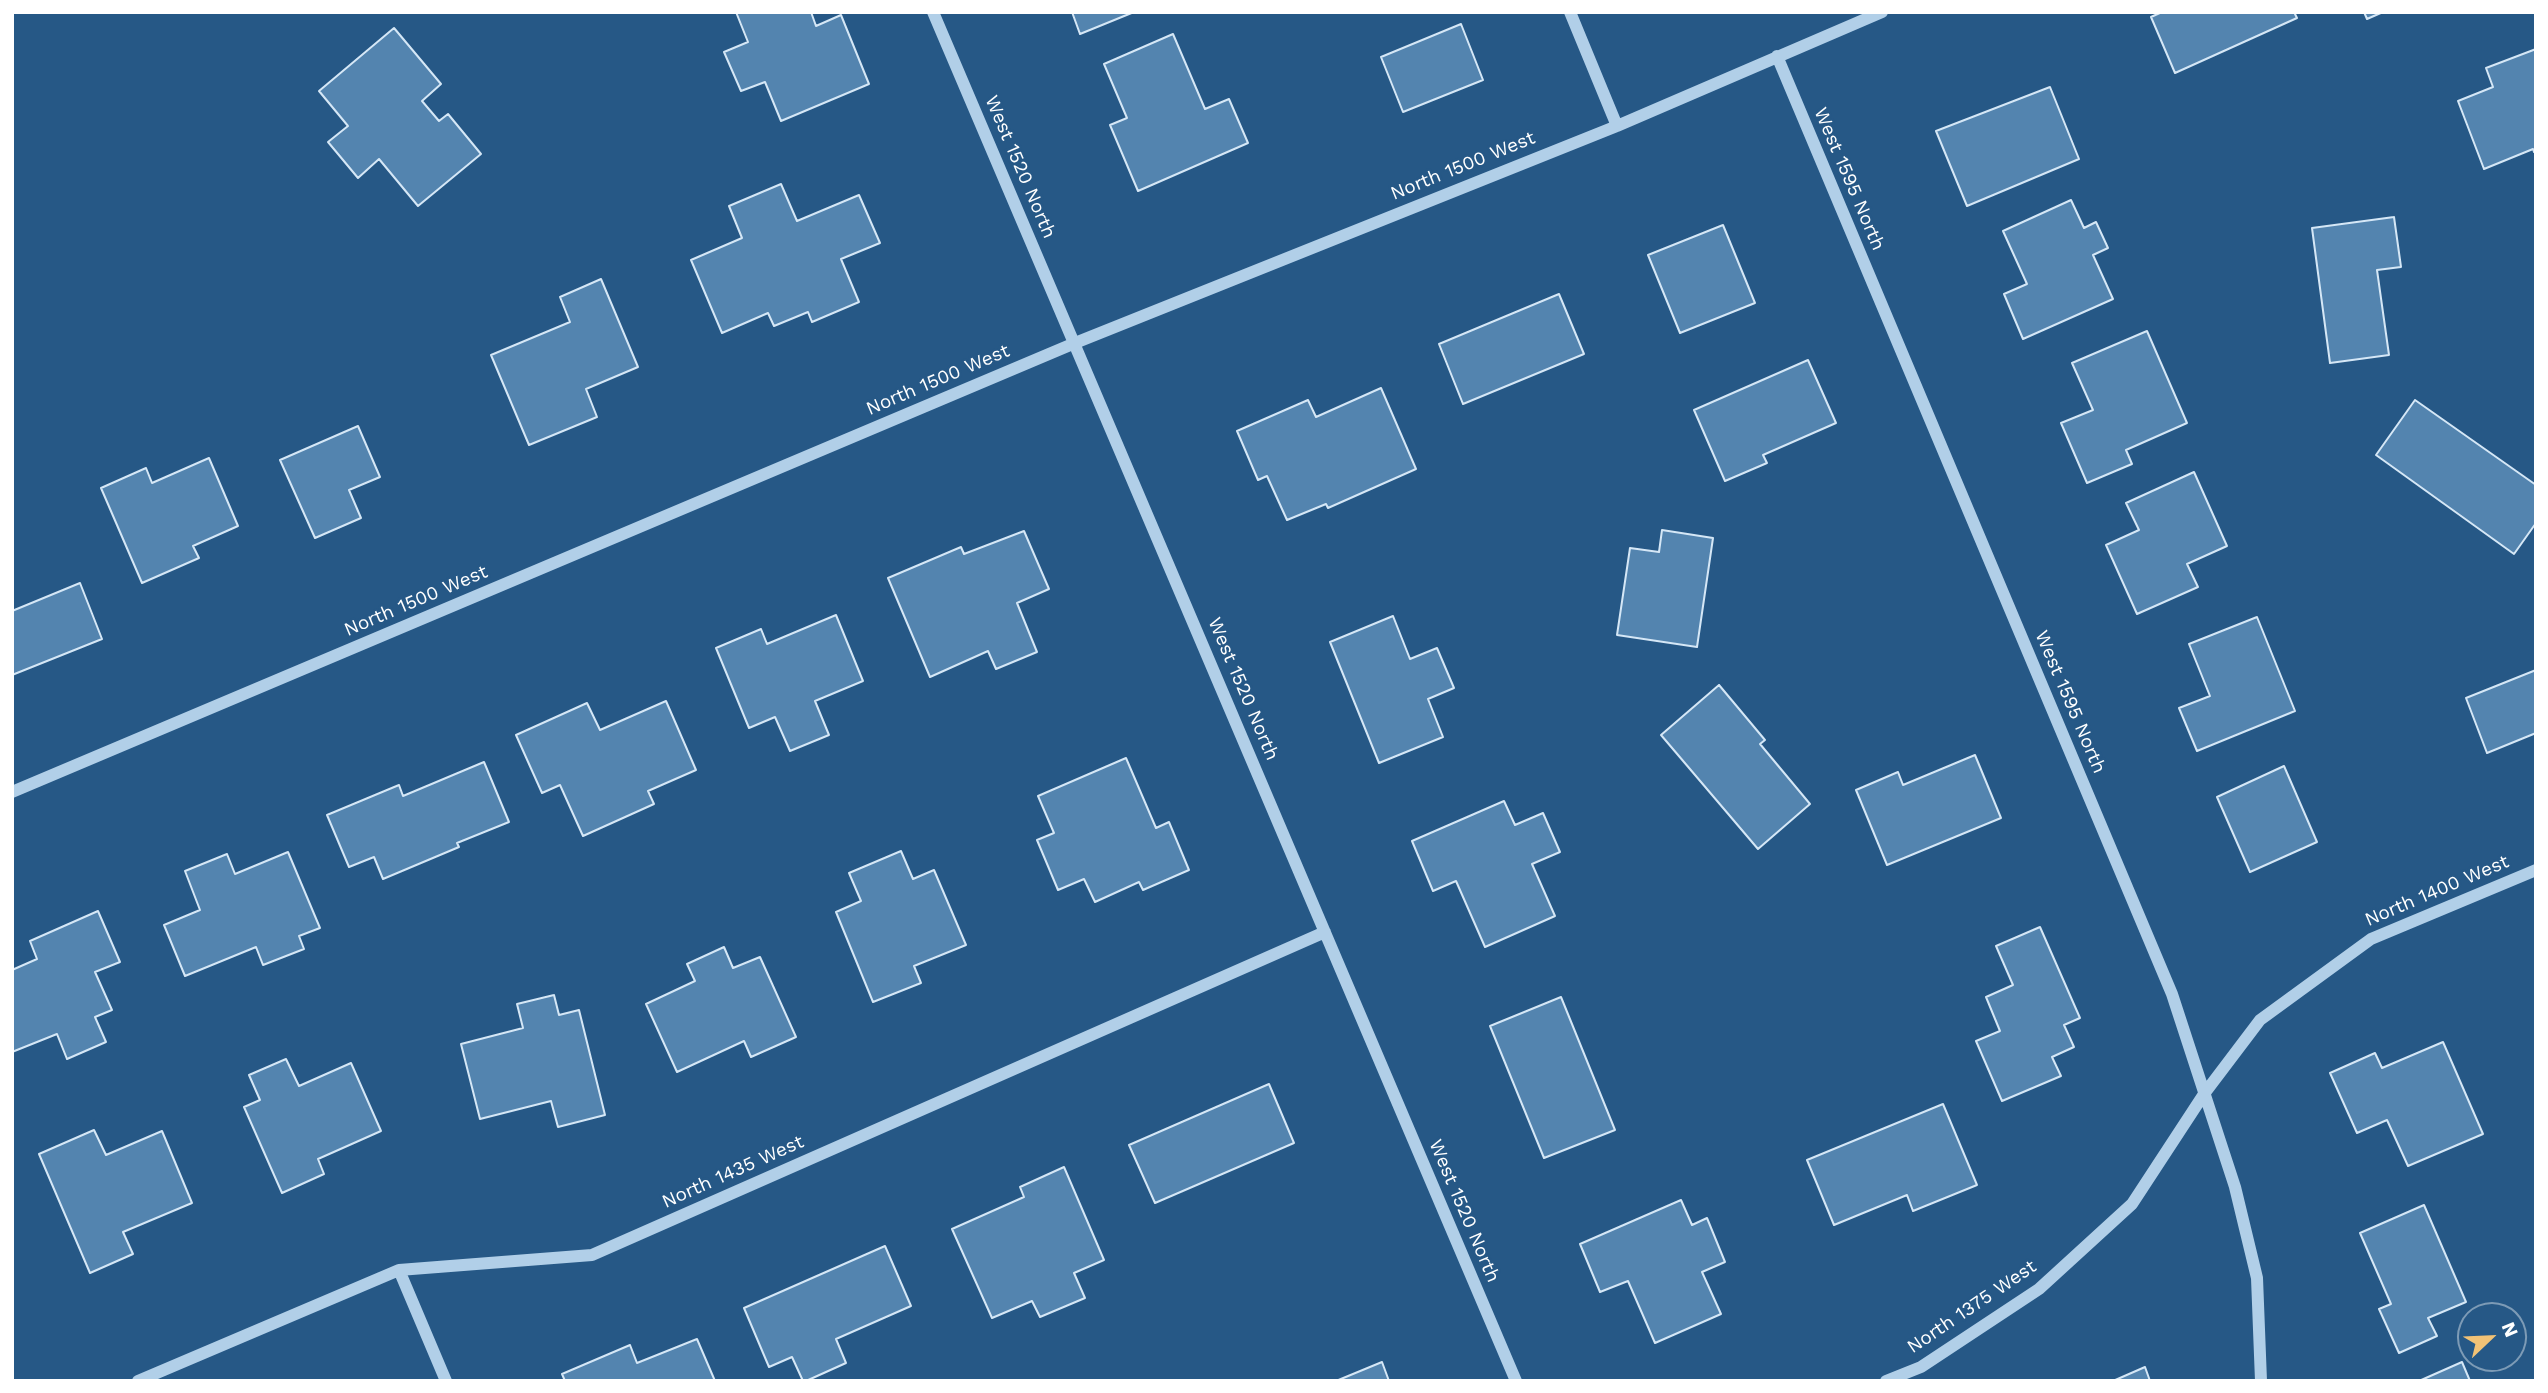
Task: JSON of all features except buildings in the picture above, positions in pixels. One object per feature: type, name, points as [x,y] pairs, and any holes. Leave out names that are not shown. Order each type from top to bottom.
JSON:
[{"type":"street","name":"West 1520 North","points":[[933,12],[1516,1381]]},
{"type":"street","points":[[1570,12],[1617,125]]},
{"type":"street","name":"North 1500 West","points":[[12,792],[1074,343],[1617,125],[1882,12]]},
{"type":"street","name":"West 1595 North","points":[[1777,56],[2172,994],[2235,1188],[2257,1278],[2262,1381]]},
{"type":"street","name":"North 1400 West","points":[[2204,1094],[2260,1020],[2371,939],[2536,870]]},
{"type":"street","name":"North 1435 West","points":[[138,1381],[399,1270],[592,1255],[1325,932]]},
{"type":"street","name":"North 1375 West","points":[[1886,1381],[1921,1367],[2039,1289],[2132,1204],[2204,1094]]},
{"type":"street","points":[[399,1270],[446,1381]]}]
